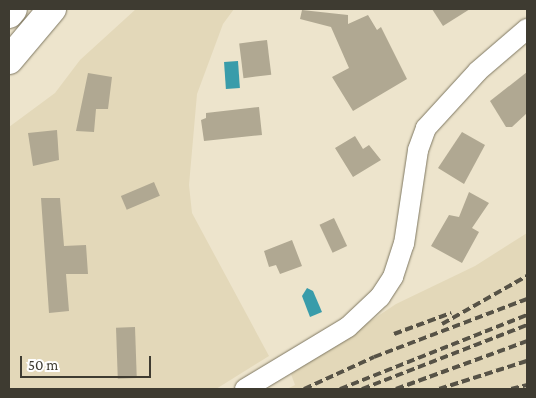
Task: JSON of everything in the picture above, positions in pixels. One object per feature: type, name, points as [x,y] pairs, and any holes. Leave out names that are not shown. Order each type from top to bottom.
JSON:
[{"type":"highway","points":[[9,14],[13,9]]},
{"type":"highway","points":[[9,60],[52,9]]},
{"type":"street","points":[[245,389],[348,327],[380,296],[393,277],[402,252],[418,150],[426,128],[478,72],[527,29]]},
{"type":"shaded area","points":[[136,9],[234,9],[223,24],[197,94],[189,185],[192,213],[269,356],[216,389],[9,389],[9,127],[55,93],[80,60]]},
{"type":"shaded area","points":[[527,233],[527,389],[287,389],[295,385],[291,374],[396,304],[475,266]]},
{"type":"water","points":[[238,61],[240,88],[226,89],[224,62]]},
{"type":"water","points":[[307,288],[313,291],[322,312],[310,317],[302,296]]},
{"type":"building","points":[[432,9],[470,9],[443,26]]},
{"type":"building","points":[[302,10],[348,15],[348,24],[368,15],[377,30],[381,27],[407,79],[353,111],[332,77],[349,68],[331,27],[300,19]]},
{"type":"building","points":[[267,40],[271,75],[243,78],[239,43]]},
{"type":"building","points":[[527,72],[527,113],[512,127],[506,127],[490,101]]},
{"type":"building","points":[[88,73],[112,77],[108,109],[96,109],[94,132],[76,131]]},
{"type":"building","points":[[259,107],[262,135],[204,141],[201,120],[206,118],[206,113]]},
{"type":"building","points":[[57,130],[59,160],[33,166],[28,133]]},
{"type":"building","points":[[462,132],[485,145],[464,184],[438,168]]},
{"type":"building","points":[[355,136],[363,149],[369,145],[381,160],[353,177],[335,148]]},
{"type":"building","points":[[154,182],[160,196],[127,210],[121,196]]},
{"type":"building","points":[[469,192],[489,203],[472,228],[479,232],[462,263],[431,246],[449,215],[459,217]]},
{"type":"building","points":[[41,198],[60,198],[64,246],[86,245],[88,274],[66,274],[69,311],[49,313]]},
{"type":"building","points":[[334,218],[347,246],[333,253],[319,225]]},
{"type":"building","points":[[292,240],[302,266],[280,274],[276,265],[269,267],[264,251]]},
{"type":"building","points":[[135,327],[137,378],[118,379],[116,328]]},
{"type":"railway","points":[[442,324],[527,276]]},
{"type":"railway","points":[[304,389],[374,357],[527,299]]},
{"type":"railway","points":[[394,334],[451,313]]},
{"type":"railway","points":[[340,389],[527,315]]},
{"type":"railway","points":[[362,389],[527,325]]},
{"type":"railway","points":[[396,389],[527,341]]},
{"type":"railway","points":[[439,389],[527,361]]},
{"type":"railway","points":[[511,389],[527,385]]}]
